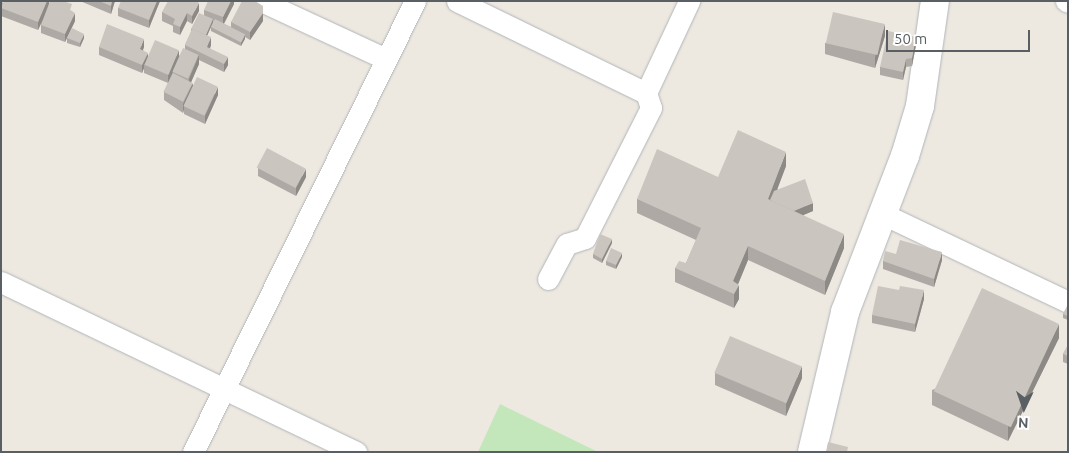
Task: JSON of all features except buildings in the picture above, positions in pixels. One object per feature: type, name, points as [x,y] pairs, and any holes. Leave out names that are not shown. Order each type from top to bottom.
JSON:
[{"type":"street","points":[[261,1],[386,59]]},
{"type":"street","points":[[193,452],[415,1]]},
{"type":"street","points":[[457,1],[646,93]]},
{"type":"street","points":[[548,279],[567,244],[585,238],[651,108],[646,93],[689,1]]},
{"type":"street","points":[[812,452],[845,312],[906,156],[920,106],[935,1]]},
{"type":"street","points":[[883,214],[1068,302]]},
{"type":"street","points":[[1,282],[224,387],[356,452]]},
{"type":"green space","points":[[500,404],[598,452],[478,452]]}]
